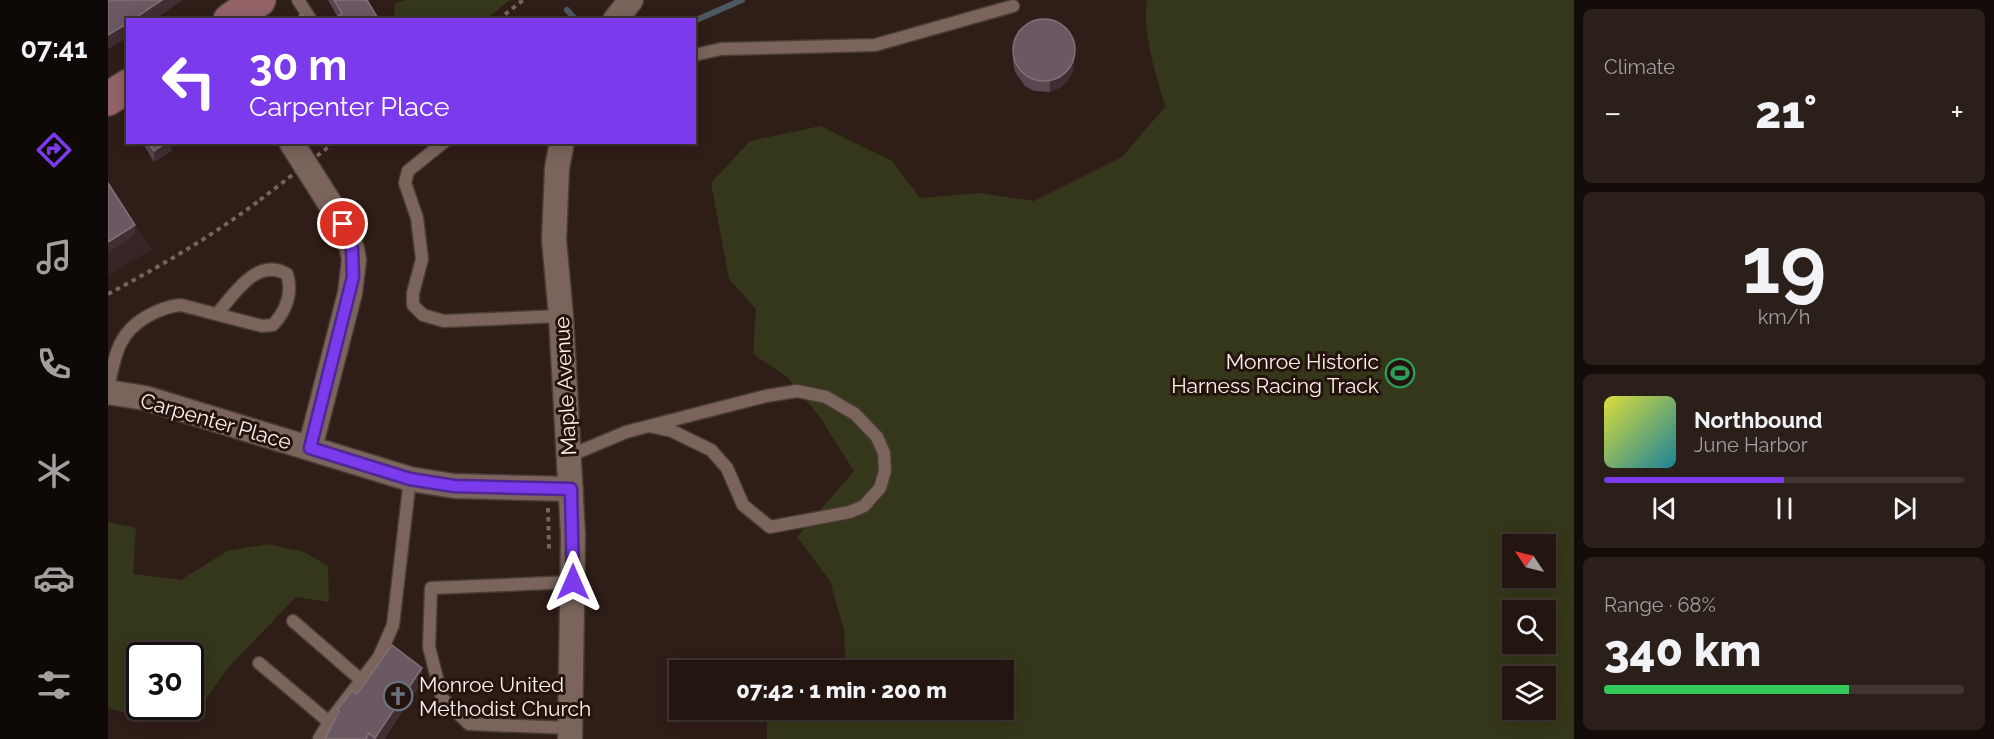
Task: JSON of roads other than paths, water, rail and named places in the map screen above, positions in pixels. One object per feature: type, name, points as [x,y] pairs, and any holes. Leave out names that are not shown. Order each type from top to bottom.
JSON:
[{"type":"street","points":[[233,18],[259,0]]},
{"type":"street","points":[[617,18],[631,0]]},
{"type":"street","points":[[108,99],[126,87]]},
{"type":"street","points":[[292,144],[343,224],[354,260],[350,293],[310,448]]},
{"type":"street","name":"Maple Avenue","points":[[562,144],[557,168],[554,240],[561,316],[571,489],[573,582],[570,733]]},
{"type":"street","name":"Carpenter Place","points":[[108,390],[145,398],[410,479],[454,486],[571,489]]},
{"type":"lane","points":[[298,0],[310,18]]},
{"type":"lane","points":[[696,54],[722,48],[876,45],[1013,6]]},
{"type":"lane","points":[[442,144],[408,171],[405,183],[417,218],[422,259],[413,293],[413,305],[423,315],[444,321],[561,316]]},
{"type":"lane","points":[[108,390],[115,356],[121,342],[128,331],[140,321],[170,306],[181,305],[261,326],[273,325],[281,316],[287,303],[290,283],[287,273],[278,268],[268,268],[253,275],[217,314]]},
{"type":"lane","points":[[569,456],[626,432],[649,426],[766,396],[797,391],[826,396],[855,414],[877,437],[884,453],[885,471],[880,488],[864,506],[850,512],[770,527],[743,505],[728,468],[711,450],[672,431],[649,426]]},
{"type":"lane","points":[[319,739],[329,722],[379,657],[393,625],[410,479]]},
{"type":"lane","points":[[570,733],[470,724],[442,698],[429,647],[431,588],[573,582]]},
{"type":"lane","points":[[293,621],[362,680]]},
{"type":"lane","points":[[259,663],[329,722]]},
{"type":"waterway","points":[[696,20],[742,0]]},
{"type":"waterway","points":[[567,10],[574,18]]},
{"type":"place","name":"Monroe Historic Harness Racing Track","points":[[1400,373]]},
{"type":"place","name":"Monroe United Methodist Church","points":[[398,696]]}]
